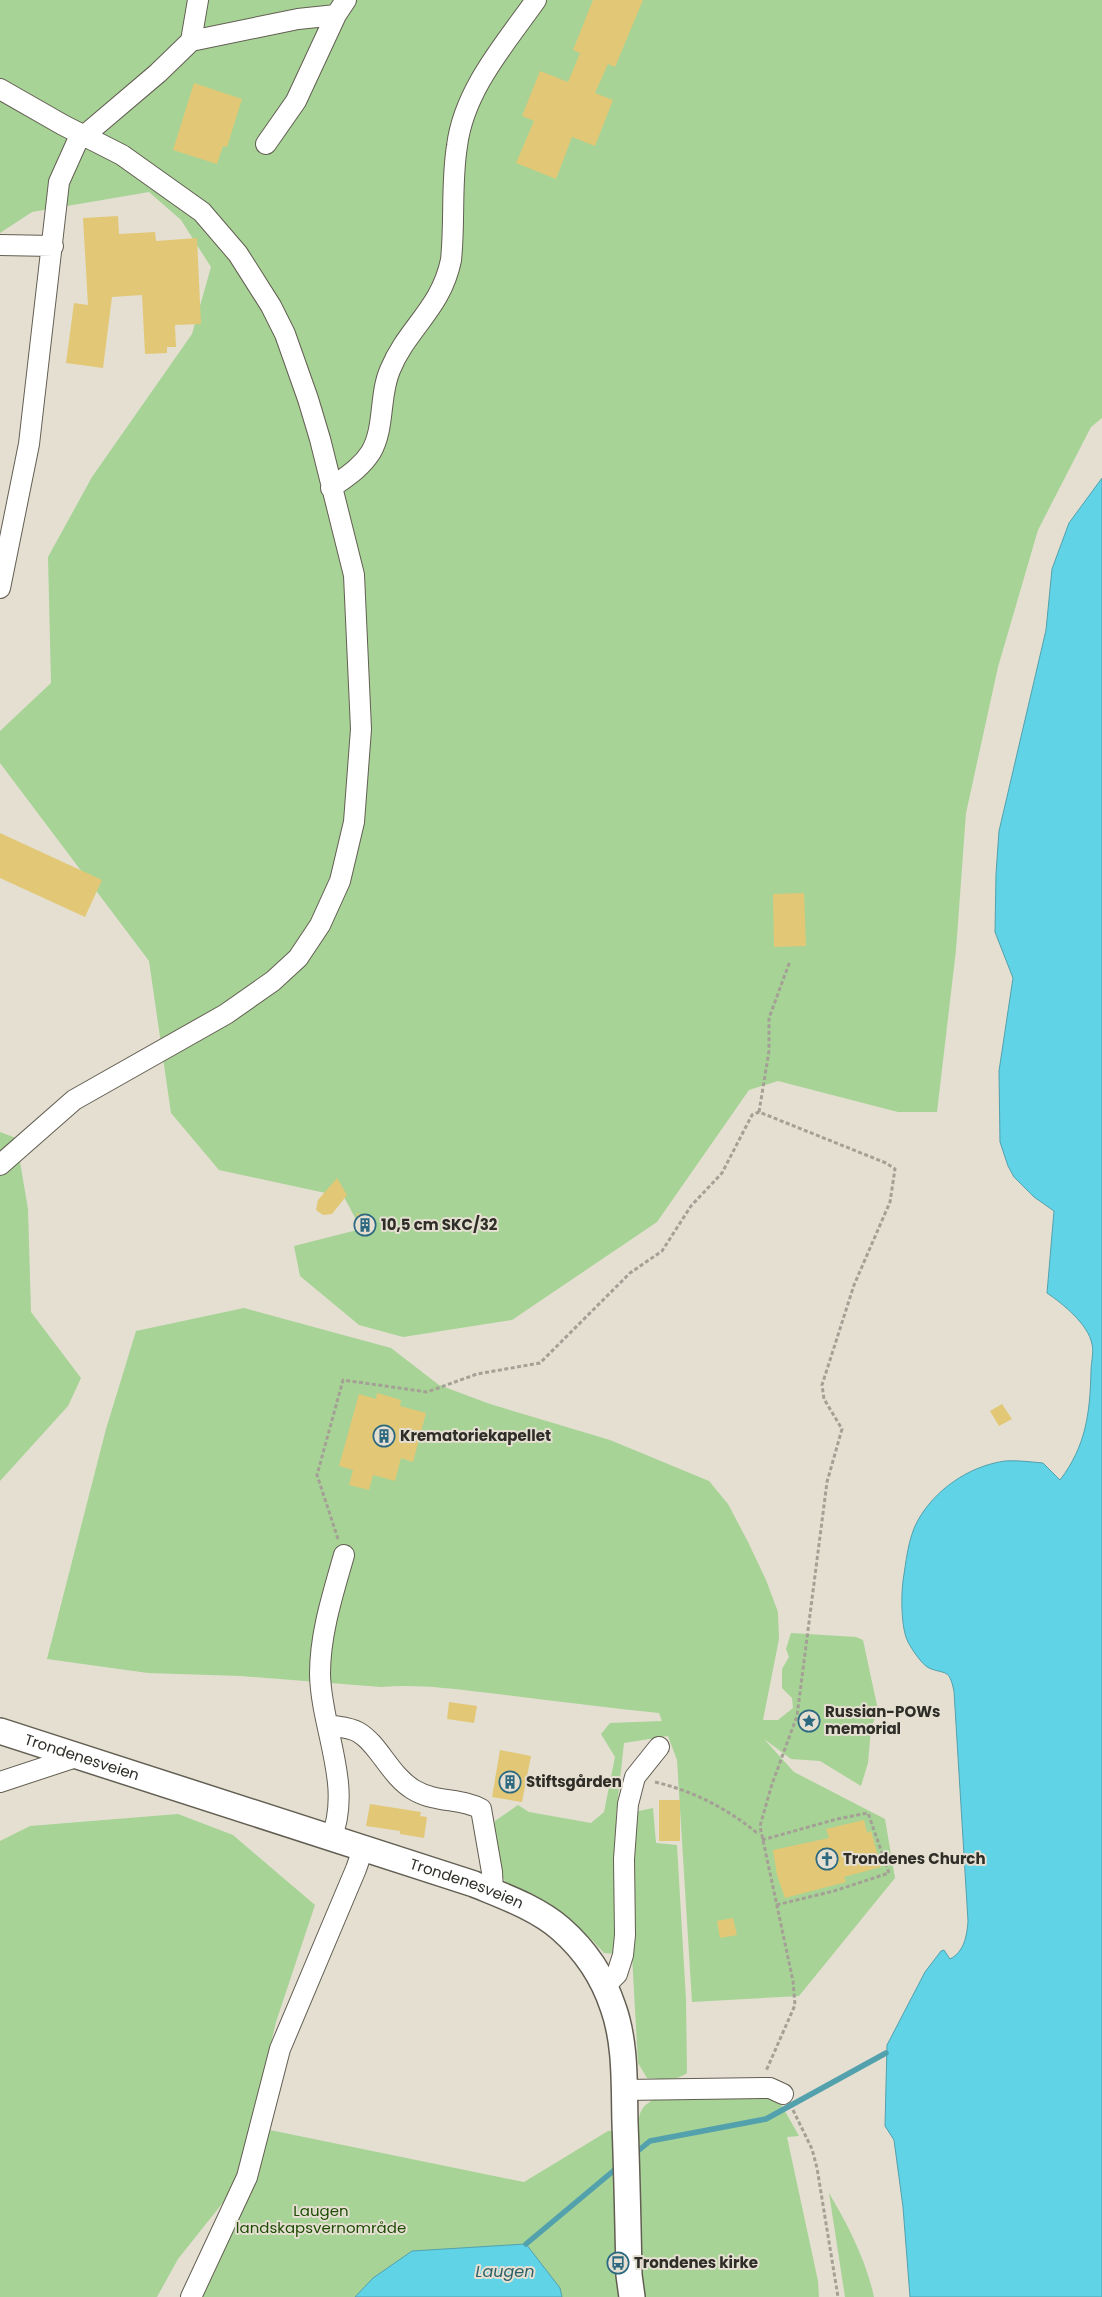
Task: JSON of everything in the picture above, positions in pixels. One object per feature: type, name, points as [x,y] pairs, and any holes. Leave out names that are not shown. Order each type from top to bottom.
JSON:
[{"type":"main road","name":"Trondenesveien","points":[[0,1731],[493,1892],[528,1908],[561,1929],[588,1957],[605,1986],[614,2008],[619,2030],[624,2090],[629,2275],[632,2297]]},
{"type":"street","points":[[191,41],[198,0]]},
{"type":"street","points":[[331,488],[357,469],[371,451],[379,423],[384,388],[391,367],[402,347],[441,293],[448,276],[451,260],[456,146],[467,107],[490,65],[536,0]]},
{"type":"street","points":[[0,588],[29,444],[59,182],[78,142],[158,73],[191,41],[298,19],[341,8]]},
{"type":"street","points":[[266,144],[296,101],[341,8]]},
{"type":"street","points":[[0,89],[63,125],[129,159],[202,212],[238,254],[271,306],[285,334],[320,439],[354,575],[361,729],[354,822],[340,881],[329,908],[298,958],[273,981],[226,1014],[74,1100],[0,1165]]},
{"type":"street","points":[[0,245],[53,246]]},
{"type":"street","points":[[331,1839],[339,1816],[339,1801],[320,1675],[321,1643],[344,1555]]},
{"type":"street","points":[[328,1725],[349,1728],[359,1733],[398,1778],[416,1791],[429,1797],[481,1809],[492,1872],[493,1892]]},
{"type":"street","points":[[605,1986],[617,1974],[623,1955],[625,1935],[625,1821],[635,1777],[659,1747]]},
{"type":"street","points":[[0,1782],[80,1756]]},
{"type":"street","points":[[191,2297],[247,2177],[280,2049],[363,1849]]},
{"type":"street","points":[[624,2090],[759,2087],[776,2089],[783,2094]]},
{"type":"path","points":[[759,1112],[769,1051],[769,1018],[790,961]]},
{"type":"path","points":[[344,1555],[317,1475],[343,1380],[427,1392],[477,1374],[540,1363],[630,1273],[662,1251],[691,1206],[722,1173],[752,1115],[759,1112],[886,1163],[895,1169],[890,1202],[854,1285],[822,1385],[824,1399],[842,1429],[828,1482],[797,1716],[772,1784],[760,1826],[793,1981],[795,2005],[759,2087]]},
{"type":"path","points":[[635,1777],[677,1787],[699,1796],[737,1816],[756,1832],[760,1832]]},
{"type":"path","points":[[762,1840],[837,1819],[868,1813],[889,1873],[834,1891],[776,1905]]},
{"type":"path","points":[[783,2094],[801,2126],[818,2168],[838,2297]]},
{"type":"green space","points":[[0,0],[1102,0],[1102,418],[1091,427],[1038,530],[998,667],[966,813],[956,950],[937,1112],[898,1112],[778,1081],[749,1090],[657,1222],[512,1320],[403,1337],[359,1325],[300,1276],[294,1246],[361,1229],[344,1197],[219,1170],[171,1113],[149,961],[0,763],[0,731],[51,683],[48,557],[92,477],[192,334],[211,267],[181,220],[149,192],[32,212],[0,233]]},
{"type":"green space","points":[[0,1132],[16,1138],[28,1209],[31,1312],[81,1378],[68,1406],[0,1481]]},
{"type":"green space","points":[[244,1308],[391,1348],[439,1385],[490,1404],[610,1440],[709,1481],[728,1504],[766,1580],[778,1612],[779,1639],[763,1720],[778,1720],[793,1708],[792,1698],[782,1688],[782,1669],[789,1657],[786,1649],[791,1633],[856,1637],[863,1640],[878,1710],[871,1728],[868,1763],[861,1786],[820,1761],[791,1759],[764,1739],[794,1772],[885,1819],[895,1878],[799,1996],[692,2002],[677,1760],[668,1736],[624,1743],[616,1816],[653,1808],[656,1843],[677,1845],[686,2000],[687,2073],[682,2076],[668,2079],[647,2078],[638,2063],[632,1955],[604,1953],[557,1910],[508,1884],[502,1876],[496,1852],[495,1821],[518,1805],[529,1812],[591,1823],[604,1812],[615,1757],[601,1734],[610,1723],[662,1721],[659,1713],[443,1688],[419,1686],[381,1687],[240,1676],[148,1673],[47,1659],[106,1429],[136,1331]]},
{"type":"green space","points":[[178,1814],[233,1835],[315,1905],[276,2022],[237,2185],[178,2259],[157,2297],[0,2297],[0,1841],[30,1826]]},
{"type":"green space","name":"Laugen landskapsvernområde","points":[[777,2097],[799,2136],[787,2137],[818,2281],[819,2297],[200,2297],[265,2129],[524,2182],[608,2131],[638,2128],[641,2111],[645,2105],[653,2100]]},
{"type":"green space","points":[[829,2193],[856,2243],[871,2283],[874,2297],[845,2297]]},
{"type":"water","points":[[1102,478],[1102,2297],[910,2297],[903,2207],[894,2140],[885,2126],[887,2045],[925,1972],[941,1951],[944,1950],[950,1959],[962,1948],[966,1938],[968,1921],[954,1691],[948,1675],[929,1668],[917,1656],[908,1642],[903,1621],[903,1581],[911,1536],[924,1510],[933,1500],[954,1481],[978,1468],[1005,1461],[1043,1463],[1060,1480],[1076,1455],[1088,1415],[1093,1350],[1090,1337],[1074,1315],[1047,1293],[1054,1211],[1034,1197],[1014,1177],[1000,1142],[999,1071],[1013,978],[995,932],[999,831],[1046,630],[1052,569],[1069,523]]},
{"type":"water","name":"Laugen","points":[[526,2244],[560,2288],[562,2297],[355,2297],[373,2278],[412,2251]]},
{"type":"building","points":[[593,0],[643,0],[615,67],[608,64],[595,93],[613,100],[595,146],[572,137],[556,179],[516,163],[534,121],[522,116],[540,71],[568,82],[580,53],[573,50]]},
{"type":"building","points":[[194,83],[242,99],[227,147],[223,146],[217,164],[173,150]]},
{"type":"building","points":[[118,216],[119,234],[155,232],[156,241],[197,238],[201,324],[175,325],[176,347],[167,347],[167,353],[145,354],[142,295],[112,297],[103,368],[66,363],[74,303],[88,305],[83,218]]},
{"type":"building","points":[[0,833],[102,880],[85,917],[0,878]]},
{"type":"building","points":[[804,893],[806,946],[774,947],[773,894]]},
{"type":"building","points":[[337,1178],[347,1195],[332,1214],[323,1215],[316,1210],[318,1200]]},
{"type":"building","name":"10,5 cm SKC/32","points":[[357,1213],[373,1219],[374,1227],[370,1233],[363,1234],[358,1230],[356,1224]]},
{"type":"building","name":"Krematoriekapellet","points":[[377,1393],[401,1400],[400,1406],[426,1413],[413,1462],[401,1458],[395,1481],[373,1475],[369,1490],[349,1485],[353,1470],[339,1466],[359,1394],[376,1399]]},
{"type":"building","points":[[1002,1404],[1012,1419],[999,1426],[990,1411]]},
{"type":"building","points":[[449,1702],[477,1706],[474,1723],[447,1719]]},
{"type":"building","name":"Stiftsgården","points":[[500,1750],[531,1756],[522,1802],[492,1797]]},
{"type":"building","points":[[659,1800],[680,1800],[680,1841],[659,1841]]},
{"type":"building","points":[[370,1804],[421,1812],[420,1816],[427,1817],[424,1838],[400,1834],[400,1831],[366,1826]]},
{"type":"building","name":"Trondenes Church","points":[[864,1820],[867,1833],[871,1831],[881,1867],[844,1877],[846,1882],[785,1898],[777,1875],[773,1850],[829,1838],[826,1829]]},
{"type":"building","points":[[733,1918],[737,1935],[720,1938],[717,1921]]},
{"type":"waterway","points":[[633,2155],[650,2141],[766,2119],[886,2053]]},
{"type":"waterway","points":[[526,2244],[618,2167]]},
{"type":"place","name":"10,5 cm SKC/32","points":[[365,1225]]},
{"type":"place","name":"Krematoriekapellet","points":[[384,1436]]},
{"type":"place","name":"Russian-POWs memorial","points":[[809,1721]]},
{"type":"place","name":"Stiftsgården","points":[[510,1782]]},
{"type":"place","name":"Trondenes Church","points":[[827,1859]]},
{"type":"place","name":"Trondenes kirke","points":[[618,2263]]}]
